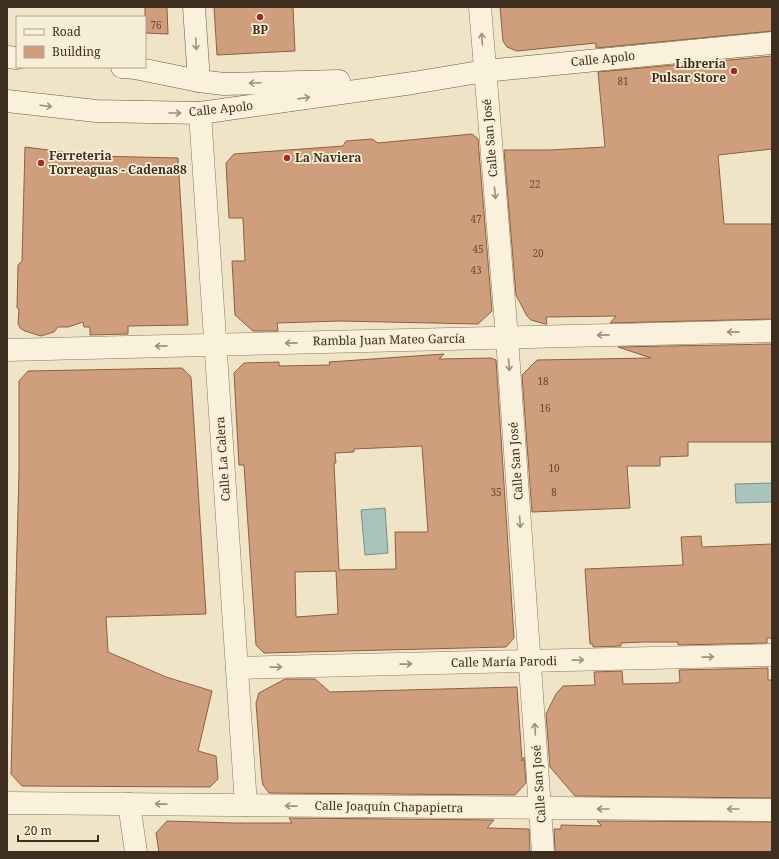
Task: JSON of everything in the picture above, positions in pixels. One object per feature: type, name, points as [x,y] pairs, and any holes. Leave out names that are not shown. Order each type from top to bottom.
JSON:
[{"type":"street","points":[[194,7],[199,81]]},
{"type":"street","name":"Calle San José","points":[[480,7],[507,338],[543,852]]},
{"type":"street","name":"Calle Apolo","points":[[7,101],[96,111],[200,113],[485,71],[772,43]]},
{"type":"street","name":"Calle Apolo","points":[[135,68],[199,81],[224,84],[434,79]]},
{"type":"street","name":"Calle La Calera","points":[[200,113],[246,805]]},
{"type":"street","name":"Rambla Juan Mateo García","points":[[7,350],[772,331]]},
{"type":"street","name":"Calle María Parodi","points":[[237,668],[772,655]]},
{"type":"street","name":"Calle Joaquín Chapapietra","points":[[7,803],[772,810]]},
{"type":"street","points":[[129,804],[136,852]]},
{"type":"water","points":[[772,483],[772,502],[736,503],[735,484]]},
{"type":"water","points":[[385,508],[388,553],[365,555],[361,510]]},
{"type":"building","points":[[145,7],[167,7],[168,34],[146,33]]},
{"type":"building","points":[[214,7],[293,7],[295,51],[217,55]]},
{"type":"building","points":[[500,7],[772,7],[772,31],[596,48],[596,43],[517,51],[507,47],[503,41]]},
{"type":"building","points":[[772,56],[772,149],[718,155],[724,224],[772,224],[772,319],[610,323],[616,316],[546,317],[547,324],[531,320],[527,316],[516,295],[504,150],[549,150],[605,147],[598,72]]},
{"type":"building","points":[[472,134],[478,139],[492,311],[478,324],[340,321],[277,323],[278,331],[253,331],[235,315],[232,261],[245,261],[243,218],[229,218],[226,163],[234,154],[343,146],[346,141],[372,139],[378,143]]},
{"type":"building","points":[[25,147],[96,156],[178,158],[188,325],[128,326],[128,334],[90,335],[90,327],[84,327],[83,322],[68,327],[58,327],[54,332],[41,336],[20,328],[18,323],[19,310],[17,308],[18,265],[22,261]]},
{"type":"building","points":[[772,344],[772,442],[688,442],[688,456],[660,457],[660,466],[627,466],[630,508],[532,512],[522,375],[537,360],[651,358],[618,347]]},
{"type":"building","points":[[444,354],[439,359],[491,358],[496,360],[514,638],[506,647],[264,653],[256,645],[244,465],[239,465],[234,373],[244,363],[279,362],[279,366],[330,365],[329,362]],"holes":[[[422,446],[428,532],[395,532],[396,569],[339,570],[334,463],[336,463],[335,453],[354,452],[354,449]],[[336,571],[338,614],[296,617],[295,572]]]},
{"type":"building","points":[[182,368],[191,377],[206,614],[106,617],[108,652],[166,677],[212,691],[198,751],[216,756],[218,779],[210,787],[22,786],[11,774],[19,472],[19,381],[28,371]]},
{"type":"building","points":[[701,536],[702,547],[772,544],[772,638],[767,638],[767,643],[678,645],[678,642],[643,642],[621,643],[621,646],[593,647],[593,644],[590,644],[585,569],[683,565],[681,537]]},
{"type":"building","points":[[768,668],[768,680],[772,680],[772,798],[575,796],[550,767],[546,714],[556,694],[563,686],[595,685],[594,672],[622,671],[623,684],[676,683],[680,682],[679,670]]},
{"type":"building","points":[[285,679],[315,679],[330,692],[517,687],[522,761],[524,757],[526,783],[515,795],[269,793],[263,785],[262,780],[256,703],[259,693]]},
{"type":"building","points":[[289,818],[494,820],[487,828],[529,829],[530,852],[159,852],[156,833],[167,821],[292,823]]},
{"type":"building","points":[[597,821],[772,822],[772,852],[555,852],[554,829],[561,829],[561,825],[602,826]]},
{"type":"place","name":"BP","points":[[260,17]]},
{"type":"place","name":"Librería Pulsar Store","points":[[734,71]]},
{"type":"place","name":"La Naviera","points":[[287,158]]},
{"type":"place","name":"Ferreteria Torreaguas - Cadena88","points":[[41,163]]}]
